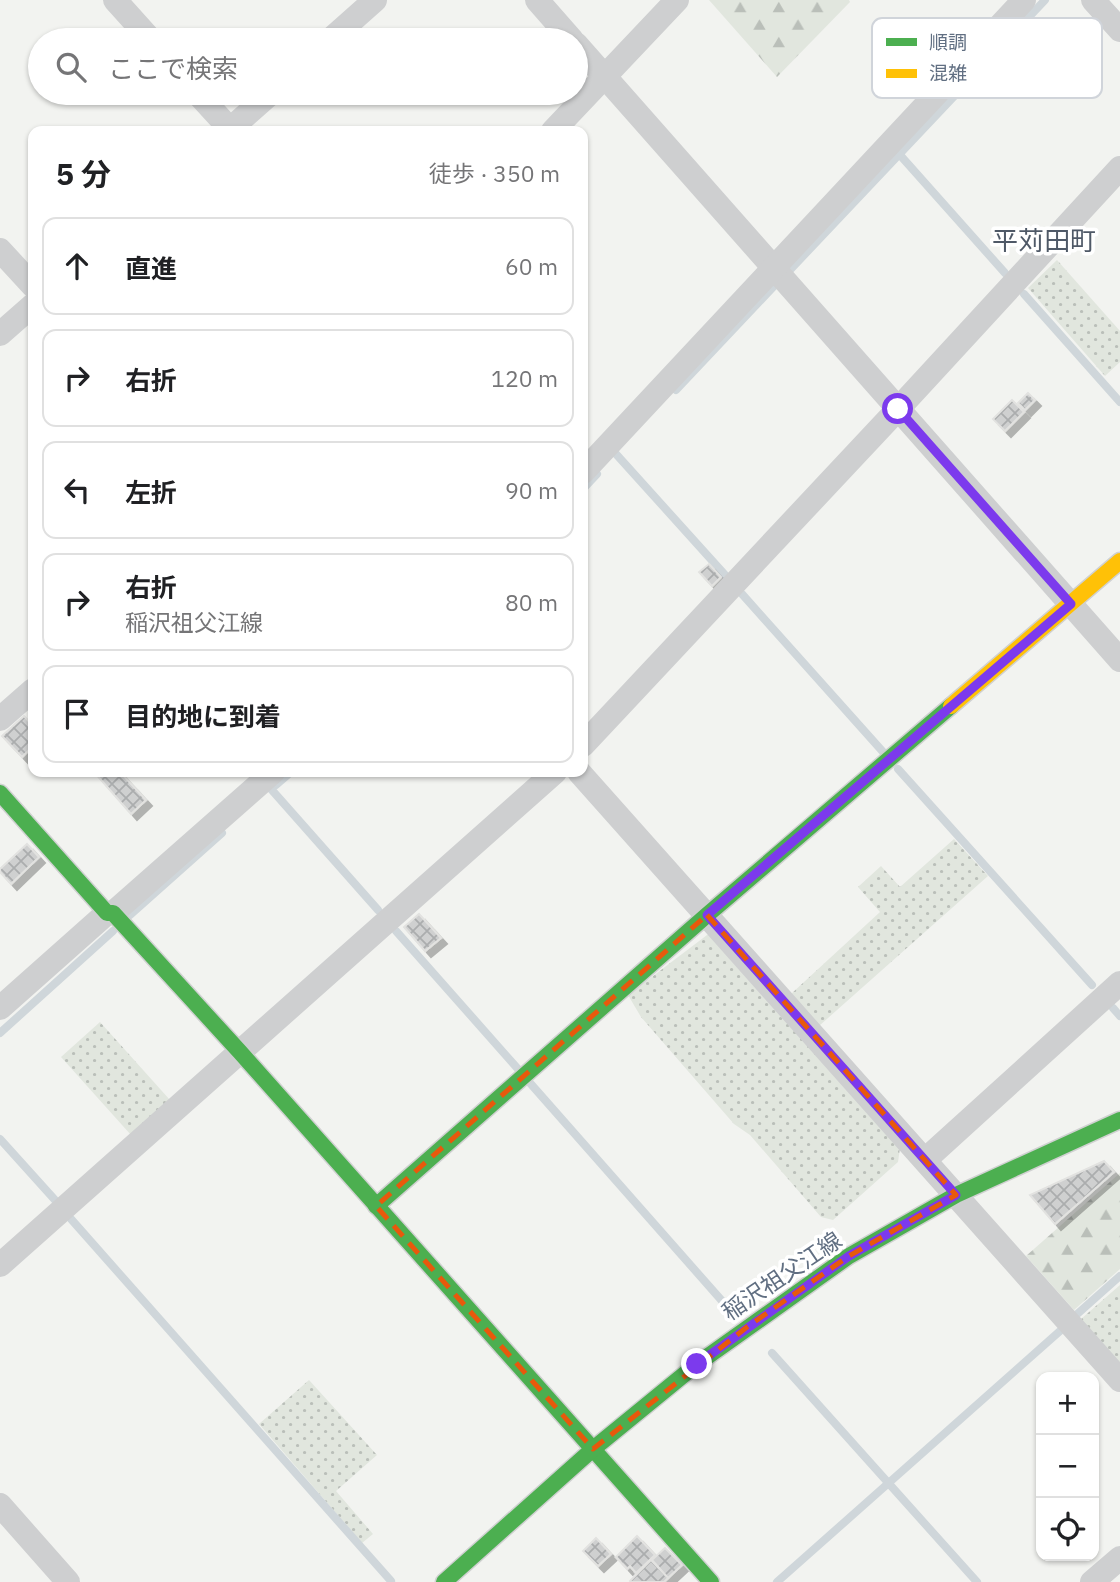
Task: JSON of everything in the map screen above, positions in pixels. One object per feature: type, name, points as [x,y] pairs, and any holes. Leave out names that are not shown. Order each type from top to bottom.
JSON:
[{"type":"street","points":[[116,0],[140,28]]},
{"type":"street","points":[[344,28],[375,0]]},
{"type":"street","points":[[537,0],[562,28]]},
{"type":"street","points":[[588,94],[677,0]]},
{"type":"street","points":[[1007,18],[1024,0]]},
{"type":"street","points":[[1093,0],[1120,30]]},
{"type":"street","points":[[588,58],[1120,660]]},
{"type":"street","points":[[588,467],[933,98]]},
{"type":"street","points":[[207,105],[226,126]]},
{"type":"street","points":[[234,126],[257,105]]},
{"type":"street","points":[[559,126],[578,105]]},
{"type":"street","points":[[588,740],[1120,168]]},
{"type":"street","points":[[0,250],[28,281]]},
{"type":"street","points":[[0,334],[28,309]]},
{"type":"street","points":[[376,1206],[707,915],[1120,561]]},
{"type":"street","points":[[0,719],[28,694]]},
{"type":"street","points":[[0,1009],[267,777]]},
{"type":"street","points":[[0,1265],[549,777]]},
{"type":"street","points":[[583,777],[1120,1380]]},
{"type":"street","points":[[0,793],[240,1052],[712,1582]]},
{"type":"street","points":[[925,1160],[1120,982]]},
{"type":"street","name":"稲沢祖父江線","points":[[444,1582],[593,1449],[697,1364],[849,1256],[956,1195],[1120,1120]]},
{"type":"street","points":[[0,1505],[68,1582]]},
{"type":"street","points":[[1092,1582],[1120,1558]]},
{"type":"highlighted area","points":[[707,915],[956,1195],[849,1256],[747,1327],[593,1449],[376,1206]]},
{"type":"green space","points":[[709,0],[849,0],[850,2],[777,77]]},
{"type":"green space","points":[[1057,260],[1120,331],[1120,362],[1105,376],[1028,288]]},
{"type":"green space","points":[[954,839],[988,876],[819,1026],[791,994],[880,912],[858,887],[881,866],[900,887]]},
{"type":"green space","points":[[711,932],[900,1148],[898,1162],[833,1220],[821,1217],[750,1135],[734,1124],[641,1017],[628,995]]},
{"type":"green space","points":[[100,1022],[170,1100],[131,1135],[61,1057]]},
{"type":"green space","points":[[1120,1173],[1120,1269],[1074,1310],[1026,1256]]},
{"type":"green space","points":[[1120,1285],[1120,1364],[1081,1319]]},
{"type":"green space","points":[[309,1380],[377,1455],[336,1491],[373,1534],[362,1543],[259,1424]]},
{"type":"building","points":[[1028,393],[1035,400],[1025,410],[1018,403]]},
{"type":"building","points":[[1012,400],[1024,412],[1005,431],[993,419]]},
{"type":"building","points":[[709,564],[721,577],[712,586],[699,572]]},
{"type":"building","points":[[24,716],[28,720],[28,751],[22,757],[2,736]]},
{"type":"building","points":[[98,777],[125,777],[146,800],[131,814]]},
{"type":"building","points":[[27,844],[39,857],[11,884],[0,869]]},
{"type":"building","points":[[419,914],[441,938],[425,951],[404,927]]},
{"type":"building","points":[[1104,1161],[1114,1172],[1055,1224],[1030,1195]]},
{"type":"building","points":[[637,1536],[655,1555],[636,1573],[630,1566],[627,1569],[616,1557]]},
{"type":"building","points":[[596,1538],[611,1554],[598,1566],[583,1551]]},
{"type":"building","points":[[665,1548],[682,1565],[668,1578],[652,1560]]},
{"type":"building","points":[[651,1560],[668,1578],[664,1582],[631,1582],[630,1581]]},
{"type":"waterway","points":[[1028,18],[1045,0]]},
{"type":"waterway","points":[[789,271],[952,98]]},
{"type":"waterway","points":[[900,155],[1005,273]]},
{"type":"waterway","points":[[676,390],[776,284]]},
{"type":"waterway","points":[[1024,294],[1120,402]]},
{"type":"waterway","points":[[616,454],[726,576]]},
{"type":"waterway","points":[[588,484],[597,474]]},
{"type":"waterway","points":[[742,594],[884,753]]},
{"type":"waterway","points":[[898,769],[1092,985]]},
{"type":"waterway","points":[[276,785],[285,777]]},
{"type":"waterway","points":[[271,789],[378,910]]},
{"type":"waterway","points":[[130,915],[222,833]]},
{"type":"waterway","points":[[0,1033],[113,931]]},
{"type":"waterway","points":[[396,931],[518,1069]]},
{"type":"waterway","points":[[1113,1008],[1120,1016]]},
{"type":"waterway","points":[[530,1083],[723,1302]]},
{"type":"waterway","points":[[0,1139],[55,1200]]},
{"type":"waterway","points":[[71,1219],[391,1581]]},
{"type":"waterway","points":[[1075,1316],[1120,1276]]},
{"type":"waterway","points":[[777,1582],[1060,1331]]},
{"type":"waterway","points":[[772,1353],[977,1582]]},
{"type":"traffic: fast","points":[[376,1206],[707,915],[951,706]]},
{"type":"traffic: fast","points":[[0,793],[107,913],[113,913],[240,1052],[711,1582]]},
{"type":"traffic: fast","points":[[444,1582],[593,1449],[697,1364],[849,1256],[956,1195],[1120,1120]]},
{"type":"traffic: slow","points":[[951,706],[1120,561]]},
{"type":"district","name":"平苅田町","points":[[1044,241]]},
{"type":"route","points":[[697,1364],[849,1256],[956,1195],[707,915],[1071,604],[898,409]]}]
